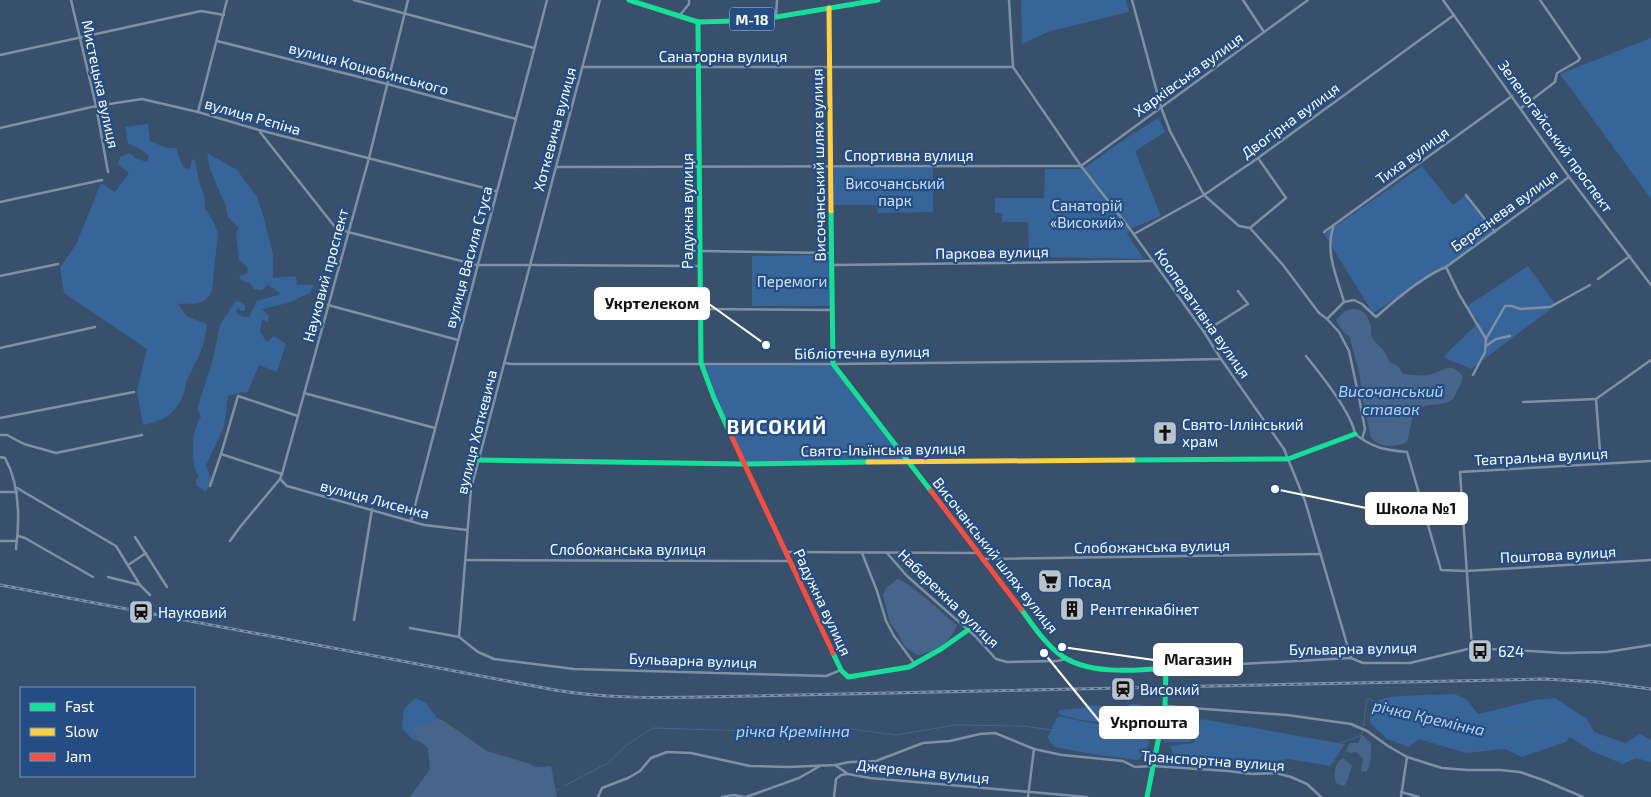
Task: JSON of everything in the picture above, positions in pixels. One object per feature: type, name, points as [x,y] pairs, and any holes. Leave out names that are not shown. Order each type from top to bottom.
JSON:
[{"type":"main road","name":"М-18","points":[[629,0],[698,22],[734,22],[776,17],[878,0]]},
{"type":"main road","name":"Височанський шлях вулиця","points":[[829,8],[833,364],[1048,644],[1067,659]]},
{"type":"main road","name":"Радужна вулиця","points":[[698,22],[701,363],[714,398],[841,670]]},
{"type":"main road","points":[[1288,459],[1355,434]]},
{"type":"main road","name":"Свято-Ільїнська вулиця","points":[[479,460],[745,464],[1288,459]]},
{"type":"main road","name":"Бульварна вулиця","points":[[841,670],[848,677],[908,667],[941,649],[968,630]]},
{"type":"main road","name":"Бульварна вулиця","points":[[1067,659],[1089,666],[1117,669],[1150,670],[1166,668]]},
{"type":"main road","points":[[1147,797],[1165,706],[1166,668]]},
{"type":"street","name":"Мистецька вулиця","points":[[71,0],[96,106],[108,172]]},
{"type":"street","points":[[198,112],[228,0]]},
{"type":"street","points":[[354,0],[534,48]]},
{"type":"street","name":"Науковий проспект","points":[[230,541],[282,474],[368,158],[408,0]]},
{"type":"street","name":"вулиця Василя Стуса","points":[[410,520],[547,0]]},
{"type":"street","name":"Хоткевича вулиця","points":[[530,264],[600,0]]},
{"type":"street","points":[[776,0],[776,17]]},
{"type":"street","points":[[1009,0],[1013,67]]},
{"type":"street","points":[[1132,0],[1161,107],[1170,132],[1204,195],[1239,226],[1250,228],[1283,265],[1319,313],[1339,332],[1349,352],[1364,419],[1365,429],[1362,439],[1355,434],[1350,418],[1306,356]]},
{"type":"street","points":[[1243,0],[1264,32]]},
{"type":"street","name":"Харківська вулиця","points":[[1081,166],[1308,0]]},
{"type":"street","name":"Зеленогайський проспект","points":[[1443,0],[1569,177],[1651,285]]},
{"type":"street","points":[[1521,108],[1555,82],[1557,73],[1580,58],[1540,0]]},
{"type":"street","points":[[679,17],[689,2]]},
{"type":"street","points":[[0,55],[201,11],[224,15]]},
{"type":"street","name":"Двогірна вулиця","points":[[1134,234],[1204,195],[1454,16]]},
{"type":"street","name":"вулиця Коцюбинського","points":[[217,41],[516,119]]},
{"type":"street","name":"Санаторна вулиця","points":[[583,67],[1013,67]]},
{"type":"street","name":"Кооперативна вулиця","points":[[1013,67],[1081,166],[1134,234],[1204,332],[1284,449],[1305,501],[1351,658]]},
{"type":"street","name":"Тиха вулиця","points":[[1324,232],[1512,96]]},
{"type":"street","name":"вулиця Рєпіна","points":[[0,128],[96,106],[142,99],[497,191]]},
{"type":"street","points":[[259,130],[335,227],[348,232],[478,266],[530,264],[700,266]]},
{"type":"street","points":[[1250,228],[1286,198],[1258,158]]},
{"type":"street","name":"Спортивна вулиця","points":[[556,167],[1081,166]]},
{"type":"street","name":"Березнева вулиця","points":[[1486,339],[1459,294],[1446,267],[1569,177]]},
{"type":"street","points":[[0,202],[102,180]]},
{"type":"street","points":[[1466,195],[1495,232]]},
{"type":"street","points":[[1334,225],[1330,237],[1330,248],[1334,272],[1344,302]]},
{"type":"street","points":[[700,251],[832,253]]},
{"type":"street","points":[[1598,279],[1630,256]]},
{"type":"street","name":"Паркова вулиця","points":[[832,265],[1153,261]]},
{"type":"street","points":[[0,276],[58,264]]},
{"type":"street","name":"вулиця Хоткевича","points":[[459,637],[471,489],[530,264]]},
{"type":"street","points":[[1327,319],[1344,302],[1354,300],[1362,304],[1376,317],[1391,303],[1429,276],[1446,267]]},
{"type":"street","points":[[1473,375],[1485,352],[1486,339],[1505,306],[1520,309],[1550,307],[1590,285]]},
{"type":"street","points":[[1204,332],[1248,304],[1238,291]]},
{"type":"street","points":[[328,305],[458,340]]},
{"type":"street","points":[[700,309],[832,310]]},
{"type":"street","points":[[0,348],[95,327]]},
{"type":"street","points":[[1486,346],[1496,338],[1510,336]]},
{"type":"street","name":"Бібліотечна вулиця","points":[[504,363],[833,364],[1221,359]]},
{"type":"street","points":[[1523,402],[1596,399],[1651,360]]},
{"type":"street","points":[[0,418],[134,392]]},
{"type":"street","points":[[304,393],[435,428]]},
{"type":"street","points":[[210,486],[238,396],[298,416]]},
{"type":"street","points":[[1596,399],[1600,464]]},
{"type":"street","points":[[0,435],[7,435],[24,444],[56,453],[142,434]]},
{"type":"street","name":"Поштова вулиця","points":[[1362,439],[1385,450],[1407,452],[1441,570],[1466,571],[1651,560]]},
{"type":"street","points":[[221,454],[282,474]]},
{"type":"street","points":[[0,457],[5,458],[12,470],[17,490],[18,536],[16,549]]},
{"type":"street","name":"Театральна вулиця","points":[[1472,648],[1460,472],[1651,461]]},
{"type":"street","name":"вулиця Лисенка","points":[[280,479],[287,486],[424,525],[468,530]]},
{"type":"street","points":[[0,492],[17,490],[116,546],[140,586],[150,594]]},
{"type":"street","points":[[354,620],[372,509]]},
{"type":"street","points":[[18,536],[25,538],[93,577]]},
{"type":"street","points":[[135,537],[167,587]]},
{"type":"street","points":[[0,541],[17,541]]},
{"type":"street","points":[[786,552],[979,553]]},
{"type":"street","points":[[128,565],[146,553]]},
{"type":"street","points":[[862,553],[886,620],[894,636],[914,664]]},
{"type":"street","name":"Набережна вулиця","points":[[887,553],[907,576],[975,636],[996,658]]},
{"type":"street","name":"Слобожанська вулиця","points":[[984,559],[1321,554]]},
{"type":"street","name":"Слобожанська вулиця","points":[[465,560],[790,561]]},
{"type":"street","points":[[108,577],[140,586]]},
{"type":"street","name":"Бульварна вулиця","points":[[410,628],[459,637],[478,652],[494,659],[574,669],[826,676],[841,670]]},
{"type":"street","name":"Бульварна вулиця","points":[[1166,668],[1351,658],[1363,663],[1410,663],[1472,648],[1564,653],[1607,652],[1651,645]]},
{"type":"street","name":"Бульварна вулиця","points":[[996,658],[1007,662],[1057,662],[1067,659]]},
{"type":"street","points":[[1165,706],[1294,716],[1344,723],[1363,729],[1407,757],[1442,768],[1520,772],[1583,797]]},
{"type":"street","name":"Транспортна вулиця","points":[[835,765],[850,762],[876,761],[923,743],[950,741],[980,734],[995,734],[1034,749],[1062,755],[1123,761],[1135,767],[1153,766],[1252,774],[1276,773],[1307,784],[1322,797]]},
{"type":"street","points":[[1028,797],[1034,749]]},
{"type":"street","name":"Джерельна вулиця","points":[[598,797],[602,788],[628,778],[640,770],[651,758],[667,752],[691,753],[750,766],[835,765],[848,774],[870,778],[1087,797]]},
{"type":"street","points":[[1401,797],[1407,757]]},
{"type":"street","points":[[722,797],[734,795],[745,797],[799,778],[821,765]]},
{"type":"street","points":[[834,797],[836,779],[841,775],[848,774]]},
{"type":"street","points":[[1401,792],[1419,797]]},
{"type":"green space","points":[[1021,0],[1126,0],[1129,12],[1050,31],[1022,44]]},
{"type":"green space","points":[[1651,38],[1651,199],[1560,74]]},
{"type":"green space","name":"Санаторій «Високий»","points":[[1158,118],[1165,132],[1135,151],[1161,216],[1130,229],[1127,234],[1144,259],[1029,257],[1028,222],[1002,222],[1002,213],[995,213],[995,198],[1044,198],[1045,169],[1083,169]]},
{"type":"green space","points":[[148,124],[150,141],[167,148],[176,148],[183,167],[190,169],[192,160],[195,159],[199,182],[204,195],[205,208],[218,233],[212,290],[202,302],[178,304],[186,316],[207,324],[200,352],[187,380],[184,393],[173,411],[163,419],[143,425],[137,391],[147,349],[64,293],[60,267],[76,245],[101,183],[115,192],[129,173],[118,164],[120,157],[130,153],[135,158],[147,162],[149,156],[128,143],[125,127]]},
{"type":"green space","points":[[207,153],[237,170],[257,197],[273,254],[273,278],[296,276],[297,285],[314,285],[310,293],[288,303],[262,309],[269,316],[268,322],[262,319],[260,332],[267,342],[274,336],[286,344],[277,372],[259,365],[247,393],[242,392],[228,396],[224,427],[206,465],[211,479],[206,492],[197,486],[196,479],[199,477],[194,464],[193,447],[195,430],[201,417],[197,409],[213,359],[220,325],[235,302],[238,301],[245,305],[245,310],[241,311],[238,308],[236,312],[242,317],[249,317],[257,301],[280,293],[268,285],[262,290],[254,289],[250,283],[241,280],[239,276],[248,273],[247,267],[239,260],[236,233],[239,228],[228,217],[225,204],[210,169]]},
{"type":"green space","points":[[1422,166],[1453,205],[1466,195],[1495,232],[1446,267],[1373,313],[1324,234]]},
{"type":"green space","name":"Височанський парк","points":[[834,168],[933,168],[933,212],[878,213],[877,205],[833,205]]},
{"type":"green space","name":"Перемоги","points":[[832,255],[832,306],[752,306],[752,256]]},
{"type":"green space","points":[[1528,266],[1556,305],[1471,369],[1443,357],[1479,322],[1467,306]]},
{"type":"green space","points":[[701,363],[833,364],[908,461],[745,464]]},
{"type":"green space","points":[[1454,694],[1466,699],[1478,714],[1535,700],[1555,698],[1587,719],[1594,732],[1625,743],[1640,734],[1651,740],[1651,762],[1636,758],[1623,764],[1592,751],[1570,737],[1566,742],[1522,757],[1505,749],[1466,753],[1419,739],[1409,747],[1387,739],[1370,723],[1372,707],[1379,700],[1404,696]]},
{"type":"green space","points":[[415,698],[426,703],[437,718],[414,732],[419,741],[413,740],[402,728],[404,709]]},
{"type":"green space","points":[[1130,704],[1145,706],[1158,714],[1155,730],[1150,735],[1129,725],[1081,720],[1058,714],[1059,710],[1083,708],[1088,705],[1125,708]]},
{"type":"green space","points":[[1060,716],[1131,730],[1145,736],[1149,741],[1147,750],[1138,760],[1055,747],[1048,737],[1056,719]]},
{"type":"green space","points":[[1183,718],[1192,719],[1191,742],[1165,742],[1159,738],[1162,724],[1181,727]]},
{"type":"green space","points":[[1201,719],[1345,744],[1330,766],[1289,759],[1272,761],[1174,755],[1170,746],[1194,743]]},
{"type":"water","name":"Височанський ставок","points":[[1360,310],[1365,314],[1371,327],[1371,335],[1385,353],[1389,362],[1398,366],[1403,374],[1428,375],[1449,368],[1462,375],[1462,381],[1453,399],[1446,403],[1424,406],[1413,416],[1407,442],[1403,444],[1383,445],[1374,441],[1371,437],[1362,397],[1360,376],[1350,338],[1343,332],[1336,320],[1345,311]]},
{"type":"water","points":[[897,579],[918,592],[957,625],[951,637],[941,646],[917,655],[905,647],[890,623],[883,595],[885,589]]},
{"type":"water","points":[[437,718],[487,751],[536,767],[551,766],[557,797],[410,797],[430,769],[428,748],[419,741],[413,731],[416,726],[431,723]]},
{"type":"water","points":[[1362,735],[1371,743],[1370,762],[1366,772],[1361,771],[1363,759],[1356,752],[1346,751],[1350,743],[1358,743]]},
{"type":"water","points":[[1343,758],[1352,766],[1346,784],[1343,786],[1336,783],[1335,769],[1336,765]]},
{"type":"waterway","name":"річка Кремінна","points":[[1309,747],[1327,748],[1362,735],[1367,699],[1496,732],[1551,722],[1607,745],[1651,750]]},
{"type":"waterway","name":"річка Кремінна","points":[[564,786],[608,763],[628,744],[653,728],[751,731],[834,727],[896,735],[955,725],[1023,726],[1067,732],[1153,752]]},
{"type":"waterway","name":"річка Кремінна","points":[[1157,753],[1166,755],[1252,743],[1292,746]]},
{"type":"railway","points":[[0,585],[555,690],[609,696],[700,697],[1544,679],[1598,682],[1651,689]]},
{"type":"traffic: fast","points":[[629,0],[698,22],[776,17],[878,0]]},
{"type":"traffic: fast","points":[[698,22],[701,363],[729,431]]},
{"type":"traffic: fast","points":[[831,211],[833,364],[931,491]]},
{"type":"traffic: fast","points":[[1133,460],[1288,459],[1355,434]]},
{"type":"traffic: fast","points":[[479,460],[745,464],[868,462]]},
{"type":"traffic: fast","points":[[1021,609],[1047,643],[1058,653],[1081,665],[1110,670],[1166,668],[1165,706],[1147,797]]},
{"type":"traffic: fast","points":[[833,653],[841,670],[848,677],[909,667],[941,649],[968,630]]},
{"type":"traffic: slow","points":[[829,8],[831,211]]},
{"type":"traffic: slow","points":[[868,462],[1133,460]]},
{"type":"traffic: jam","points":[[729,431],[833,653]]},
{"type":"traffic: jam","points":[[931,491],[1021,609]]},
{"type":"place","name":"Укртелеком","points":[[766,345]]},
{"type":"place","name":"Свято-Іллінський храм","points":[[1165,433]]},
{"type":"place","name":"Школа №1","points":[[1275,489]]},
{"type":"place","name":"Посад","points":[[1050,581]]},
{"type":"place","name":"Рентгенкабінет","points":[[1072,609]]},
{"type":"place","name":"Науковий","points":[[141,612]]},
{"type":"place","name":"Магазин","points":[[1062,647]]},
{"type":"place","name":"624","points":[[1480,651]]},
{"type":"place","name":"Укрпошта","points":[[1044,653]]},
{"type":"place","name":"Високий","points":[[1123,689]]},
{"type":"district","name":"ВИСОКИЙ","points":[[777,426]]}]
